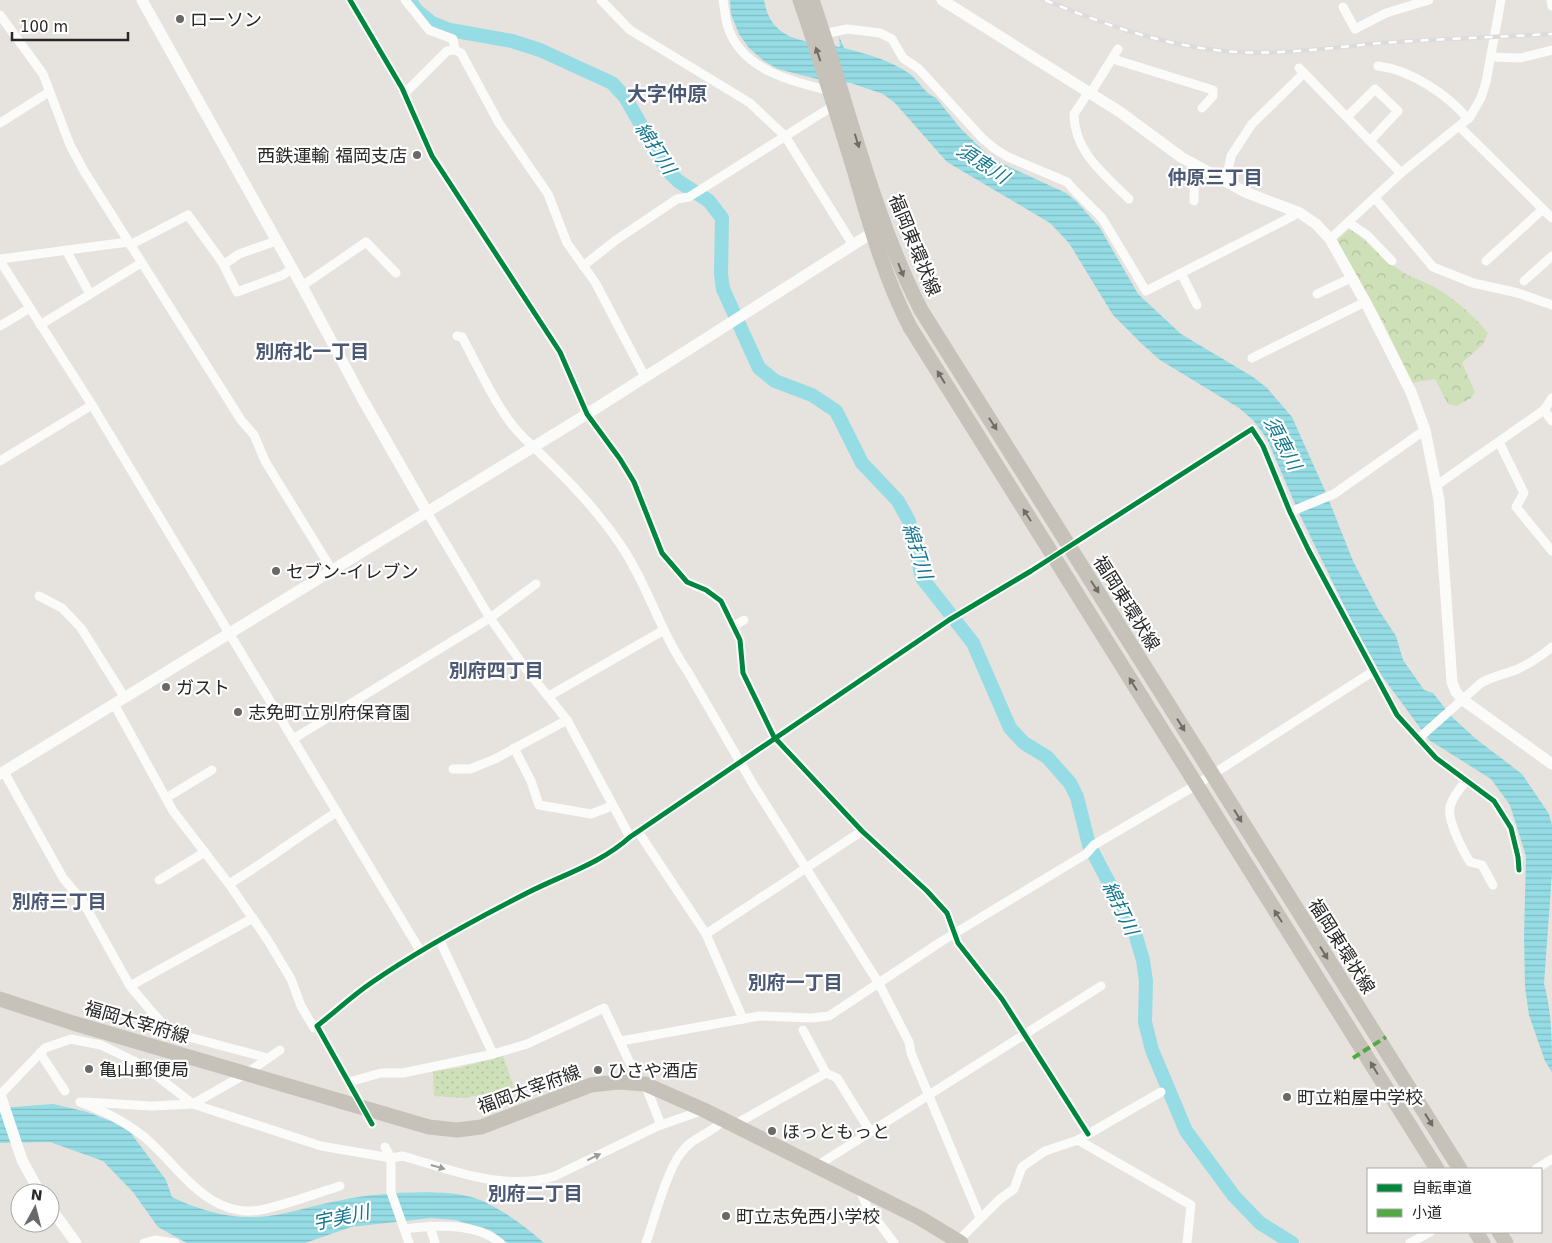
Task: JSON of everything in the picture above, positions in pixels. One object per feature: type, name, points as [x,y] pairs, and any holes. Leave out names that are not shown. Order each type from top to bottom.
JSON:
[{"type":"main road","name":"福岡東環状線","points":[[800,0],[808,24],[836,89],[834,107],[878,228],[921,310],[1459,1168]]},
{"type":"main road","name":"福岡東環状線","points":[[812,0],[824,34],[836,89],[900,306],[910,327],[1435,1168]]},
{"type":"main road","name":"福岡太宰府線","points":[[0,999],[73,1023],[429,1127],[457,1130],[480,1128],[566,1093],[591,1085],[618,1082],[645,1084],[704,1110],[920,1218],[959,1242]]},
{"type":"street","points":[[142,0],[302,286],[362,400],[427,512],[490,618],[526,669],[567,720],[600,779],[612,806],[706,934],[743,1019]]},
{"type":"street","points":[[350,0],[404,92],[432,156],[560,352],[587,414],[620,459],[634,482],[666,559],[687,582],[706,590],[720,601],[740,640],[742,673],[774,737],[862,831],[934,898],[947,913],[958,943],[1002,999],[1088,1134]]},
{"type":"street","points":[[405,0],[429,30],[453,39],[455,50]]},
{"type":"street","points":[[601,0],[630,30],[750,102],[785,136],[853,246]]},
{"type":"street","points":[[723,0],[728,30],[738,48],[755,63],[791,81],[836,89]]},
{"type":"street","points":[[942,0],[1120,112],[1194,164],[1245,192],[1296,212],[1316,224],[1330,239],[1411,392],[1425,430],[1437,485],[1450,674],[1456,692],[1464,700],[1552,764]]},
{"type":"street","points":[[1343,7],[1355,29],[1386,12],[1429,0]]},
{"type":"street","points":[[1330,239],[1401,173],[1460,128],[1468,119],[1481,98],[1492,57],[1501,0]]},
{"type":"street","points":[[1551,0],[1552,6]]},
{"type":"street","points":[[0,15],[43,74],[74,153],[129,244],[183,325],[241,420],[254,435],[265,461],[332,570]]},
{"type":"street","points":[[824,34],[847,29],[880,33],[892,39],[903,58],[919,69],[982,138],[995,149],[1015,160],[1067,182],[1102,218],[1146,291],[1293,216],[1296,212]]},
{"type":"street","points":[[1118,49],[1074,114],[1080,144],[1091,163],[1129,199]]},
{"type":"street","points":[[404,92],[447,51],[455,50],[461,53],[500,123],[545,189],[567,244],[595,282],[645,377]]},
{"type":"street","points":[[1492,57],[1521,58],[1552,50]]},
{"type":"street","points":[[1113,59],[1212,90],[1213,96],[1202,108]]},
{"type":"street","points":[[1378,66],[1391,68],[1416,79],[1448,100],[1468,119]]},
{"type":"street","points":[[1226,181],[1231,156],[1252,124],[1302,71],[1401,173]]},
{"type":"street","points":[[1347,117],[1376,89],[1398,111],[1370,141]]},
{"type":"street","points":[[0,123],[49,92]]},
{"type":"street","points":[[583,266],[616,240],[677,199],[689,197],[834,107]]},
{"type":"street","points":[[1460,128],[1552,218]]},
{"type":"street","points":[[1194,164],[1194,201]]},
{"type":"street","points":[[1375,198],[1433,267],[1473,283],[1518,293],[1552,304]]},
{"type":"street","points":[[1486,261],[1543,209]]},
{"type":"street","points":[[292,268],[283,275],[237,292],[222,262],[188,215],[129,244],[66,250],[0,260],[92,405],[421,952]]},
{"type":"street","points":[[1349,223],[1367,235],[1392,261]]},
{"type":"street","points":[[268,1058],[185,1036],[166,1026],[130,986],[83,902],[63,878],[2,773],[587,414],[853,246],[878,228]]},
{"type":"street","points":[[222,262],[226,263],[239,254],[276,241]]},
{"type":"street","points":[[302,286],[366,242],[396,273]]},
{"type":"street","points":[[66,250],[90,294]]},
{"type":"street","points":[[1524,281],[1552,256]]},
{"type":"street","points":[[40,325],[141,263]]},
{"type":"street","points":[[1181,273],[1197,305]]},
{"type":"street","points":[[1317,294],[1351,278]]},
{"type":"street","points":[[1252,358],[1365,302]]},
{"type":"street","points":[[0,326],[30,308]]},
{"type":"street","points":[[457,336],[462,336],[508,419],[555,470],[580,492],[621,545],[646,587],[664,630],[741,762],[878,982],[909,1042],[911,1053],[980,1218]]},
{"type":"street","points":[[1437,485],[1544,410],[1552,398]]},
{"type":"street","points":[[0,461],[92,405]]},
{"type":"street","points":[[1544,410],[1552,421]]},
{"type":"street","points":[[39,596],[62,608],[82,628],[173,811],[253,918],[291,979],[301,1006],[314,1028],[370,983],[421,952],[528,893],[588,866],[617,848],[774,737],[949,620],[1053,556],[1252,428],[1263,446],[1372,672],[1397,714],[1436,758],[1494,801],[1503,815],[1515,842],[1518,870]]},
{"type":"street","points":[[1293,511],[1334,494],[1425,430]]},
{"type":"street","points":[[1499,442],[1524,493],[1516,507],[1552,551]]},
{"type":"street","points":[[293,739],[490,618],[536,584]]},
{"type":"street","points":[[734,626],[744,620]]},
{"type":"street","points":[[549,696],[664,630]]},
{"type":"street","points":[[1420,738],[1454,710],[1481,683],[1492,677],[1517,669],[1552,647]]},
{"type":"street","points":[[621,1041],[759,1016],[812,1018],[829,1016],[878,982],[1086,854],[1094,845],[1196,785],[1372,672]]},
{"type":"street","points":[[453,769],[470,769],[495,759],[567,720]]},
{"type":"street","points":[[514,748],[531,781],[539,805],[591,814],[612,806]]},
{"type":"street","points":[[166,798],[212,770]]},
{"type":"street","points":[[1466,781],[1450,805],[1449,811],[1460,844],[1470,862],[1482,865],[1493,885]]},
{"type":"street","points":[[229,884],[272,858],[337,812]]},
{"type":"street","points":[[706,934],[862,831]]},
{"type":"street","points":[[159,880],[205,852]]},
{"type":"street","points":[[130,986],[253,918]]},
{"type":"street","points":[[440,941],[494,1054]]},
{"type":"street","points":[[815,1167],[870,1131],[930,1096],[1101,986]]},
{"type":"street","points":[[349,1082],[381,1073],[403,1072],[494,1054],[527,1044],[604,1008],[636,1076],[645,1084],[662,1125]]},
{"type":"street","points":[[317,1026],[372,1124]]},
{"type":"street","points":[[803,1030],[826,1073],[837,1078],[870,1131]]},
{"type":"street","points":[[35,1183],[22,1160],[1,1096],[40,1053],[57,1042],[71,1039],[101,1046],[144,1066],[193,1104],[321,1146],[391,1158],[403,1156],[480,1179],[543,1180],[662,1125],[704,1110]]},
{"type":"street","points":[[280,1050],[247,1073],[193,1104],[151,1106],[80,1102],[106,1112],[126,1123],[168,1160],[199,1192],[219,1204],[235,1209],[259,1210],[340,1186]]},
{"type":"street","points":[[40,1053],[65,1091]]},
{"type":"street","points":[[647,1242],[672,1169],[681,1153],[697,1138],[826,1073]]},
{"type":"street","points":[[959,1242],[980,1218],[1014,1189],[1022,1168],[1029,1162],[1045,1151],[1078,1140],[1161,1092]]},
{"type":"street","points":[[1078,1140],[1191,1206],[1187,1243]]},
{"type":"street","points":[[385,1147],[391,1158],[391,1192],[409,1243]]},
{"type":"street","points":[[1538,1168],[1552,1159]]},
{"type":"street","points":[[858,1187],[866,1207],[894,1243]]},
{"type":"street","points":[[60,1221],[76,1243]]},
{"type":"street","points":[[404,1226],[430,1226],[480,1232],[500,1243]]},
{"type":"street","points":[[430,1226],[435,1243]]},
{"type":"street","points":[[1410,1243],[1428,1233]]},
{"type":"street","points":[[144,1243],[155,1240],[174,1243]]},
{"type":"green space","points":[[1350,229],[1401,271],[1450,298],[1470,314],[1488,333],[1483,344],[1462,363],[1475,392],[1471,398],[1457,406],[1448,404],[1435,379],[1412,383],[1385,326],[1337,240]]},
{"type":"green space","points":[[503,1056],[514,1088],[464,1098],[434,1096],[433,1071],[458,1068]]},
{"type":"water","name":"須恵川","points":[[730,0],[764,0],[768,14],[782,32],[802,41],[840,47],[839,36],[844,48],[886,61],[910,74],[929,94],[936,98],[961,129],[987,154],[1001,163],[1066,193],[1077,202],[1100,228],[1138,294],[1181,334],[1253,377],[1267,388],[1292,417],[1326,493],[1353,561],[1378,609],[1396,636],[1403,660],[1424,690],[1433,693],[1452,717],[1476,739],[1522,774],[1549,814],[1552,825],[1552,873],[1544,984],[1552,1039],[1552,1072],[1545,1061],[1529,1015],[1525,987],[1524,936],[1526,856],[1510,805],[1491,779],[1429,740],[1382,676],[1355,628],[1299,513],[1267,439],[1254,421],[1239,408],[1160,360],[1142,344],[1113,315],[1069,243],[1050,223],[947,162],[895,103],[883,94],[851,83],[817,79],[778,69],[764,61],[749,48],[739,34],[731,14]]},
{"type":"water","name":"宇美川","points":[[53,1104],[87,1112],[113,1122],[130,1132],[166,1180],[172,1197],[211,1212],[243,1217],[264,1216],[371,1195],[422,1192],[454,1194],[467,1196],[497,1208],[528,1229],[544,1243],[508,1243],[490,1230],[455,1220],[431,1218],[351,1227],[305,1243],[187,1243],[158,1227],[133,1192],[103,1161],[50,1142],[0,1143],[0,1108]]},
{"type":"waterway","name":"綿打川","points":[[410,1],[417,11],[432,23],[450,30],[512,41],[540,50],[612,83],[625,97],[667,170],[678,181],[709,201],[722,218],[721,274],[723,289],[759,368],[775,381],[812,395],[836,411],[862,463],[898,501],[909,521],[922,578],[973,643],[1010,728],[1024,743],[1047,757],[1070,783],[1077,797],[1089,845],[1134,930],[1143,960],[1146,981],[1145,1022],[1152,1050],[1186,1131],[1234,1196],[1260,1223],[1292,1243]]},
{"type":"railway","points":[[1045,0],[1085,16],[1145,36],[1187,46],[1229,52],[1295,51],[1382,43],[1552,34]]},
{"type":"marked path","points":[[1353,1058],[1386,1037]]},
{"type":"cycle path","points":[[350,0],[402,88],[432,156],[560,352],[587,414],[620,459],[634,482],[662,553],[687,582],[706,590],[721,601],[740,640],[743,673],[774,737],[862,831],[927,891],[947,913],[958,943],[1002,999],[1088,1134]]},
{"type":"cycle path","points":[[372,1124],[317,1026],[357,993],[447,935],[527,893],[606,855],[949,620],[1031,571],[1252,429],[1263,446],[1290,512],[1309,551],[1397,715],[1436,758],[1494,801],[1511,828],[1519,870]]},
{"type":"place","name":"ローソン","points":[[180,19]]},
{"type":"place","name":"西鉄運輸 福岡支店","points":[[417,155]]},
{"type":"place","name":"セブン-イレブン","points":[[276,571]]},
{"type":"place","name":"ガスト","points":[[166,687]]},
{"type":"place","name":"志免町立別府保育園","points":[[238,712]]},
{"type":"place","name":"亀山郵便局","points":[[89,1069]]},
{"type":"place","name":"ひさや酒店","points":[[598,1070]]},
{"type":"place","name":"町立粕屋中学校","points":[[1287,1097]]},
{"type":"place","name":"ほっともっと","points":[[772,1131]]},
{"type":"place","name":"町立志免西小学校","points":[[726,1216]]},
{"type":"district","name":"大字仲原","points":[[667,94]]},
{"type":"district","name":"仲原三丁目","points":[[1215,177]]},
{"type":"district","name":"別府北一丁目","points":[[312,351]]},
{"type":"district","name":"別府四丁目","points":[[496,670]]},
{"type":"district","name":"別府三丁目","points":[[59,901]]},
{"type":"district","name":"別府一丁目","points":[[795,982]]},
{"type":"district","name":"別府二丁目","points":[[535,1193]]}]
